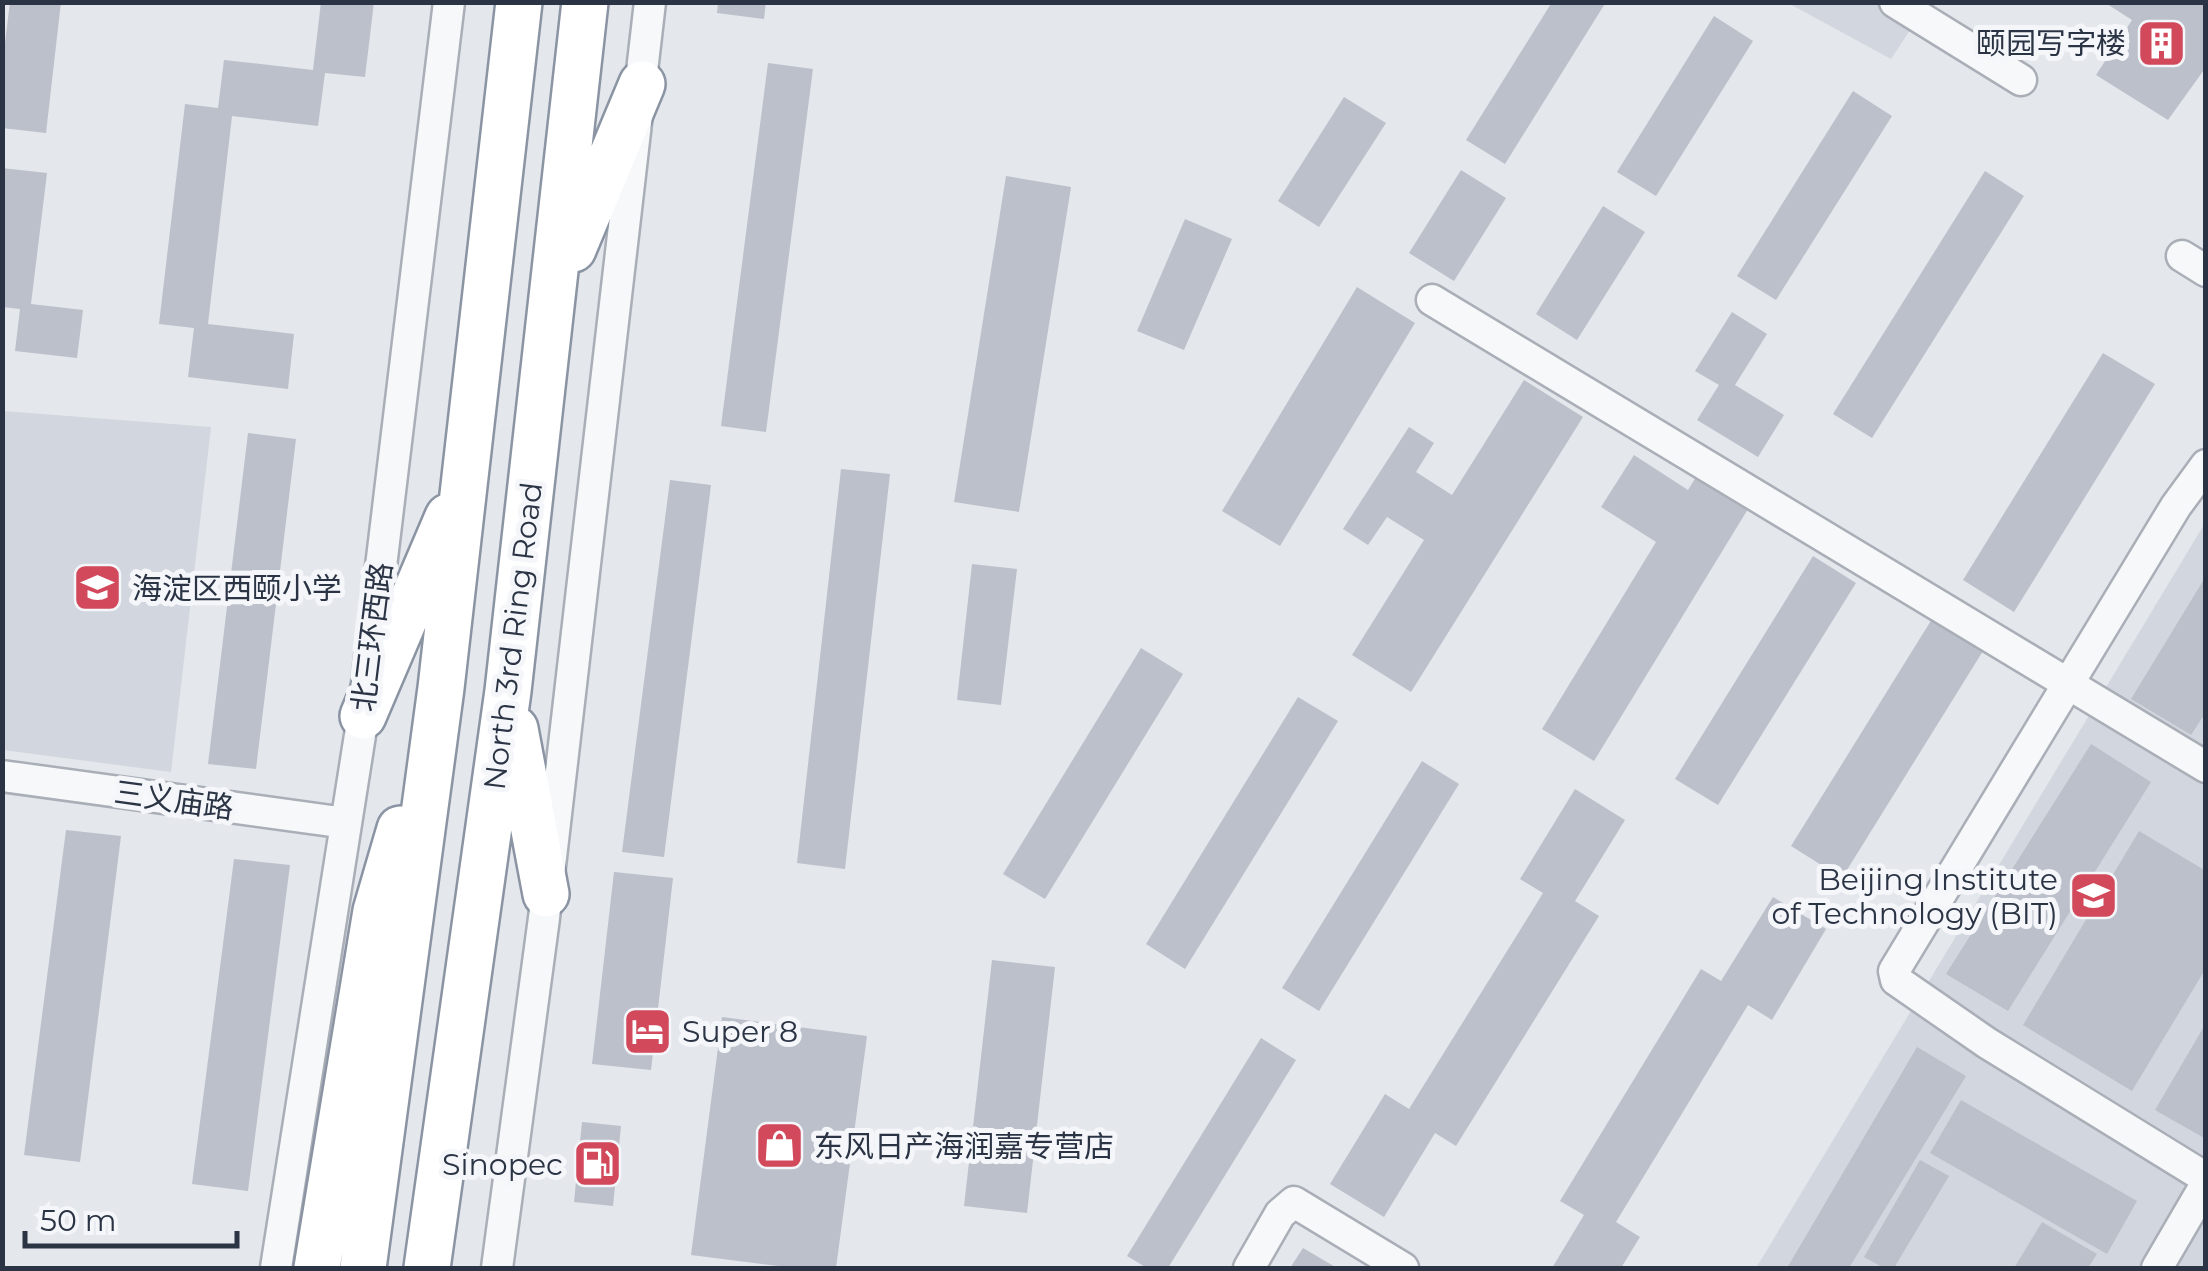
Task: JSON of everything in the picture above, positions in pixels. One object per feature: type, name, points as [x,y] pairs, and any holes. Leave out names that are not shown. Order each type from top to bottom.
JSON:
[{"type":"highway","points":[[495,2],[510,90]]},
{"type":"highway","points":[[363,1268],[442,688],[520,2]]},
{"type":"highway","name":"North 3rd Ring Road","points":[[427,1268],[508,691],[585,2]]},
{"type":"highway","points":[[553,297],[642,84]]},
{"type":"highway","points":[[362,716],[468,469]]},
{"type":"highway","points":[[317,1268],[376,911],[442,688]]},
{"type":"highway","points":[[508,691],[546,894]]},
{"type":"street","name":"北三环西路","points":[[276,1268],[362,716],[449,2]]},
{"type":"street","points":[[497,1268],[546,894],[650,2]]},
{"type":"street","points":[[1895,2],[2021,80]]},
{"type":"street","points":[[1432,300],[2206,767]]},
{"type":"street","points":[[2156,1268],[2206,1181],[1987,1044],[1896,980],[1894,972],[2206,465]]},
{"type":"street","name":"三义庙路","points":[[2,776],[346,823]]},
{"type":"street","points":[[1249,1268],[1280,1214],[1294,1202],[1402,1268]]},
{"type":"shaded area","points":[[1788,3],[1928,3],[1891,59]]},
{"type":"shaded area","name":"海淀区西颐小学","points":[[3,411],[211,427],[171,772],[3,750]]},
{"type":"shaded area","name":"Beijing Institute of Technology (BIT)","points":[[2205,523],[2205,1268],[1756,1268]]},
{"type":"building","points":[[10,2],[61,2],[46,133],[2,128],[2,67]]},
{"type":"building","points":[[321,2],[374,2],[365,77],[325,73],[318,126],[232,116],[208,324],[294,334],[288,389],[188,377],[194,328],[159,324],[185,104],[218,108],[224,60],[313,70]]},
{"type":"building","points":[[718,2],[766,2],[764,19],[717,13]]},
{"type":"building","points":[[1552,2],[1606,2],[1505,164],[1466,140]]},
{"type":"building","name":"颐园写字楼","points":[[2104,2],[2206,2],[2206,67],[2168,120],[2096,75],[2132,20]]},
{"type":"building","points":[[1714,16],[1753,41],[1656,196],[1617,172]]},
{"type":"building","points":[[768,63],[813,69],[766,432],[721,426]]},
{"type":"building","points":[[1853,91],[1892,116],[1776,300],[1737,276]]},
{"type":"building","points":[[1344,97],[1386,123],[1319,227],[1278,201]]},
{"type":"building","points":[[2,168],[47,173],[31,304],[83,310],[77,358],[15,351],[20,309],[2,307]]},
{"type":"building","points":[[1461,170],[1506,198],[1454,281],[1409,253]]},
{"type":"building","points":[[1985,171],[2024,196],[1872,438],[1833,414]]},
{"type":"building","points":[[1006,176],[1071,187],[1019,512],[954,502]]},
{"type":"building","points":[[1603,206],[1645,232],[1577,340],[1536,314]]},
{"type":"building","points":[[1185,219],[1232,239],[1184,350],[1137,331]]},
{"type":"building","points":[[1357,287],[1415,323],[1280,546],[1222,511]]},
{"type":"building","points":[[1732,312],[1767,334],[1735,385],[1784,415],[1758,457],[1697,420],[1719,385],[1695,371]]},
{"type":"building","points":[[2103,353],[2155,384],[2014,612],[1963,580]]},
{"type":"building","points":[[1524,380],[1583,417],[1411,692],[1352,655],[1424,540],[1387,517],[1368,545],[1343,529],[1409,427],[1434,443],[1416,472],[1452,495]]},
{"type":"building","points":[[248,433],[296,439],[256,769],[208,764]]},
{"type":"building","points":[[1634,455],[1688,490],[1696,477],[1748,509],[1594,761],[1542,729],[1656,542],[1601,507]]},
{"type":"building","points":[[841,469],[890,474],[845,869],[797,863]]},
{"type":"building","points":[[670,480],[711,485],[664,857],[622,852]]},
{"type":"building","points":[[1813,556],[1856,583],[1718,805],[1675,779]]},
{"type":"building","points":[[972,564],[1017,569],[1001,705],[957,700]]},
{"type":"building","points":[[2206,576],[2206,712],[2191,735],[2131,699]]},
{"type":"building","points":[[1932,619],[1983,651],[1842,878],[1791,846]]},
{"type":"building","points":[[1141,648],[1183,674],[1045,899],[1003,874]]},
{"type":"building","points":[[1298,697],[1338,721],[1185,969],[1146,944]]},
{"type":"building","points":[[2091,744],[2151,782],[2008,1011],[1946,974]]},
{"type":"building","points":[[1422,761],[1459,784],[1319,1011],[1282,988]]},
{"type":"building","points":[[1575,789],[1625,820],[1575,901],[1599,916],[1456,1146],[1435,1133],[1384,1217],[1330,1184],[1385,1094],[1409,1109],[1543,893],[1520,879]]},
{"type":"building","points":[[66,830],[121,836],[80,1162],[24,1155]]},
{"type":"building","points":[[2139,831],[2206,871],[2206,968],[2132,1091],[2023,1025]]},
{"type":"building","points":[[234,859],[290,865],[248,1191],[192,1184]]},
{"type":"building","points":[[614,872],[673,878],[651,1070],[592,1064]]},
{"type":"building","points":[[1773,897],[1826,929],[1772,1020],[1748,1005],[1616,1222],[1640,1237],[1621,1268],[1552,1268],[1584,1215],[1560,1201],[1701,969],[1721,981]]},
{"type":"building","points":[[992,960],[1055,967],[1027,1213],[964,1206]]},
{"type":"building","name":"东风日产海润嘉专营店","points":[[722,1017],[867,1036],[836,1268],[795,1268],[691,1255]]},
{"type":"building","points":[[2206,1023],[2206,1139],[2155,1110]]},
{"type":"building","points":[[1261,1038],[1296,1060],[1168,1268],[1147,1268],[1127,1256]]},
{"type":"building","points":[[1917,1047],[1966,1076],[1849,1268],[1787,1268]]},
{"type":"building","points":[[1961,1100],[2137,1201],[2107,1254],[1930,1153]]},
{"type":"building","name":"Sinopec","points":[[582,1122],[621,1126],[613,1206],[574,1202]]},
{"type":"building","points":[[1920,1160],[1949,1176],[1894,1268],[1884,1268],[1864,1257]]},
{"type":"building","points":[[2042,1222],[2097,1254],[2088,1268],[2014,1268]]},
{"type":"building","points":[[1303,1248],[1337,1268],[1290,1268]]},
{"type":"place","name":"颐园写字楼","points":[[2161,43]]},
{"type":"place","name":"海淀区西颐小学","points":[[97,588]]},
{"type":"place","name":"Beijing Institute of Technology (BIT)","points":[[2093,896]]},
{"type":"place","name":"Super 8","points":[[647,1031]]},
{"type":"place","name":"东风日产海润嘉专营店","points":[[779,1146]]},
{"type":"place","name":"Sinopec","points":[[598,1164]]}]
